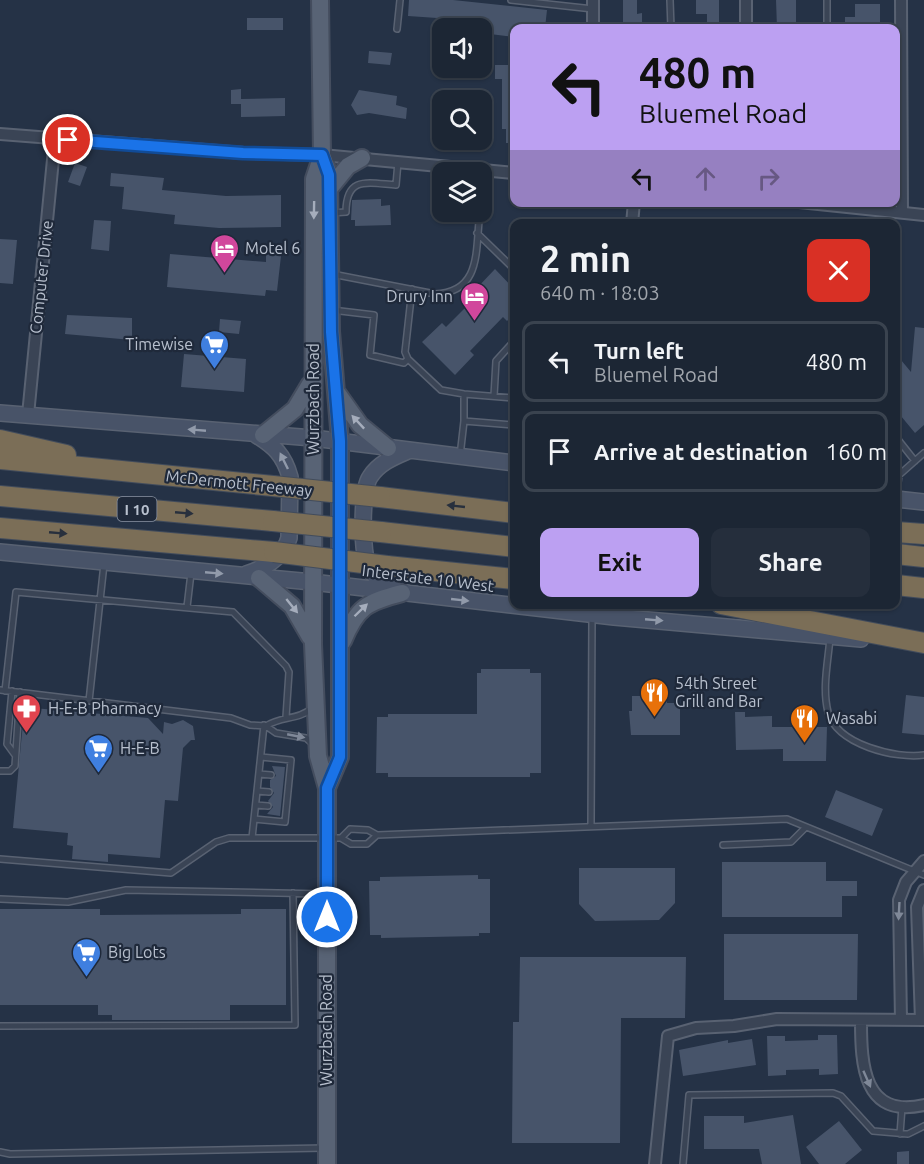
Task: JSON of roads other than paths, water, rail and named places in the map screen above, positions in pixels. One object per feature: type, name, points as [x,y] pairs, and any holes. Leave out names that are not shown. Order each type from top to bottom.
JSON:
[{"type":"highway","points":[[0,440],[133,472]]},
{"type":"highway","name":"McDermott Freeway","points":[[0,459],[380,497],[510,513]]},
{"type":"highway","name":"McDermott Freeway","points":[[0,496],[273,521],[510,547]]},
{"type":"highway","points":[[0,511],[130,508]]},
{"type":"highway","points":[[0,528],[274,552],[510,579]]},
{"type":"highway","points":[[900,532],[924,534]]},
{"type":"highway","points":[[900,554],[924,557]]},
{"type":"highway","points":[[900,585],[924,588]]},
{"type":"highway","points":[[747,609],[924,643]]},
{"type":"main road","name":"Wurzbach Road","points":[[320,0],[322,155],[329,175],[330,188],[331,310],[340,441],[340,757],[327,788]]},
{"type":"main road","name":"Wurzbach Road","points":[[322,155],[314,179],[312,582],[318,756],[327,788],[334,839],[327,894],[327,1156]]},
{"type":"main road","points":[[330,188],[348,165],[362,158]]},
{"type":"main road","points":[[259,435],[295,409],[312,380]]},
{"type":"main road","points":[[336,390],[353,417],[387,448]]},
{"type":"main road","points":[[0,413],[313,438],[510,464]]},
{"type":"main road","points":[[240,576],[268,565],[286,547],[289,538],[290,477],[288,468],[281,454],[259,435]]},
{"type":"main road","points":[[402,593],[378,579],[367,565],[364,553],[365,487],[380,465],[408,451]]},
{"type":"main road","points":[[900,499],[924,502]]},
{"type":"main road","name":"Interstate 10 West","points":[[0,552],[104,564],[312,582],[510,605]]},
{"type":"main road","points":[[259,578],[292,606],[313,644]]},
{"type":"main road","points":[[339,650],[352,619],[358,612],[369,603],[402,593]]},
{"type":"main road","name":"Interstate 10 West","points":[[547,609],[924,643]]},
{"type":"street","points":[[746,0],[746,24]]},
{"type":"street","points":[[901,0],[902,212]]},
{"type":"street","points":[[593,5],[593,24]]},
{"type":"street","points":[[0,134],[243,153],[322,155],[432,166]]},
{"type":"street","name":"Computer Drive","points":[[28,415],[55,139]]},
{"type":"street","points":[[492,171],[510,173]]},
{"type":"street","points":[[856,207],[924,215]]},
{"type":"street","points":[[900,1020],[899,900],[906,882],[920,873],[924,861]]},
{"type":"street","points":[[655,1164],[668,1036],[696,1028],[734,1026],[777,1019],[922,1020],[918,907],[924,890]]},
{"type":"street","points":[[861,1021],[862,1067],[866,1079],[880,1097],[902,1107],[924,1105]]},
{"type":"lane","points":[[397,29],[400,0]]},
{"type":"lane","points":[[511,0],[593,5]]},
{"type":"lane","points":[[670,0],[671,24]]},
{"type":"lane","points":[[827,0],[827,24]]},
{"type":"lane","points":[[330,213],[346,212],[346,196],[352,187],[363,182],[396,185],[398,162]]},
{"type":"lane","points":[[330,274],[412,289],[450,293],[462,287],[472,276],[479,222]]},
{"type":"lane","points":[[477,233],[510,265]]},
{"type":"lane","points":[[412,289],[405,352],[408,360],[441,390],[510,398]]},
{"type":"lane","points":[[331,310],[374,315],[370,355],[404,363],[408,360]]},
{"type":"lane","points":[[494,396],[496,361],[510,345]]},
{"type":"lane","points":[[460,458],[464,394]]},
{"type":"lane","points":[[464,421],[510,425]]},
{"type":"lane","points":[[900,442],[915,461]]},
{"type":"lane","points":[[900,474],[924,453]]},
{"type":"lane","points":[[89,701],[104,564]]},
{"type":"lane","points":[[187,607],[191,571]]},
{"type":"lane","points":[[286,717],[289,672],[286,666],[233,612],[16,591],[3,690],[231,718],[250,725],[265,725],[278,718],[286,717],[303,714],[317,704]]},
{"type":"lane","points":[[591,826],[592,614]]},
{"type":"lane","points":[[831,636],[825,692],[829,715],[839,729],[861,744],[887,754],[909,757],[924,755]]},
{"type":"lane","points":[[12,691],[7,744],[15,755]]},
{"type":"lane","points":[[0,771],[10,771],[15,766],[20,692]]},
{"type":"lane","points":[[265,725],[276,733],[306,738],[315,745],[318,756]]},
{"type":"lane","points":[[252,838],[265,725]]},
{"type":"lane","points":[[254,819],[285,822],[283,807],[291,760],[261,757]]},
{"type":"lane","points":[[259,774],[271,775]]},
{"type":"lane","points":[[257,791],[269,792]]},
{"type":"lane","points":[[256,805],[268,806]]},
{"type":"lane","points":[[334,839],[350,830],[368,830],[377,835],[787,819],[920,873]]},
{"type":"lane","points":[[723,844],[790,842],[806,827]]},
{"type":"lane","points":[[0,859],[171,873],[216,842],[229,838],[334,839],[351,844],[368,844],[377,835]]},
{"type":"lane","points":[[0,899],[68,902],[126,890],[327,894]]},
{"type":"lane","points":[[0,1026],[295,1025],[293,893]]},
{"type":"lane","points":[[683,1164],[689,1095],[833,1093],[841,1096],[873,1131],[908,1134],[924,1126]]},
{"type":"lane","points":[[900,1134],[902,1107]]},
{"type":"lane","points":[[0,1152],[327,1156]]},
{"type":"place","name":"Motel 6","points":[[224,274]]},
{"type":"place","name":"Drury Inn","points":[[474,322]]},
{"type":"place","name":"Timewise","points":[[214,370]]},
{"type":"place","name":"54th Street Grill and Bar","points":[[654,718]]},
{"type":"place","name":"H-E-B Pharmacy","points":[[27,734]]},
{"type":"place","name":"Wasabi","points":[[805,744]]},
{"type":"place","name":"H-E-B","points":[[99,774]]},
{"type":"place","name":"Big Lots","points":[[87,978]]}]
